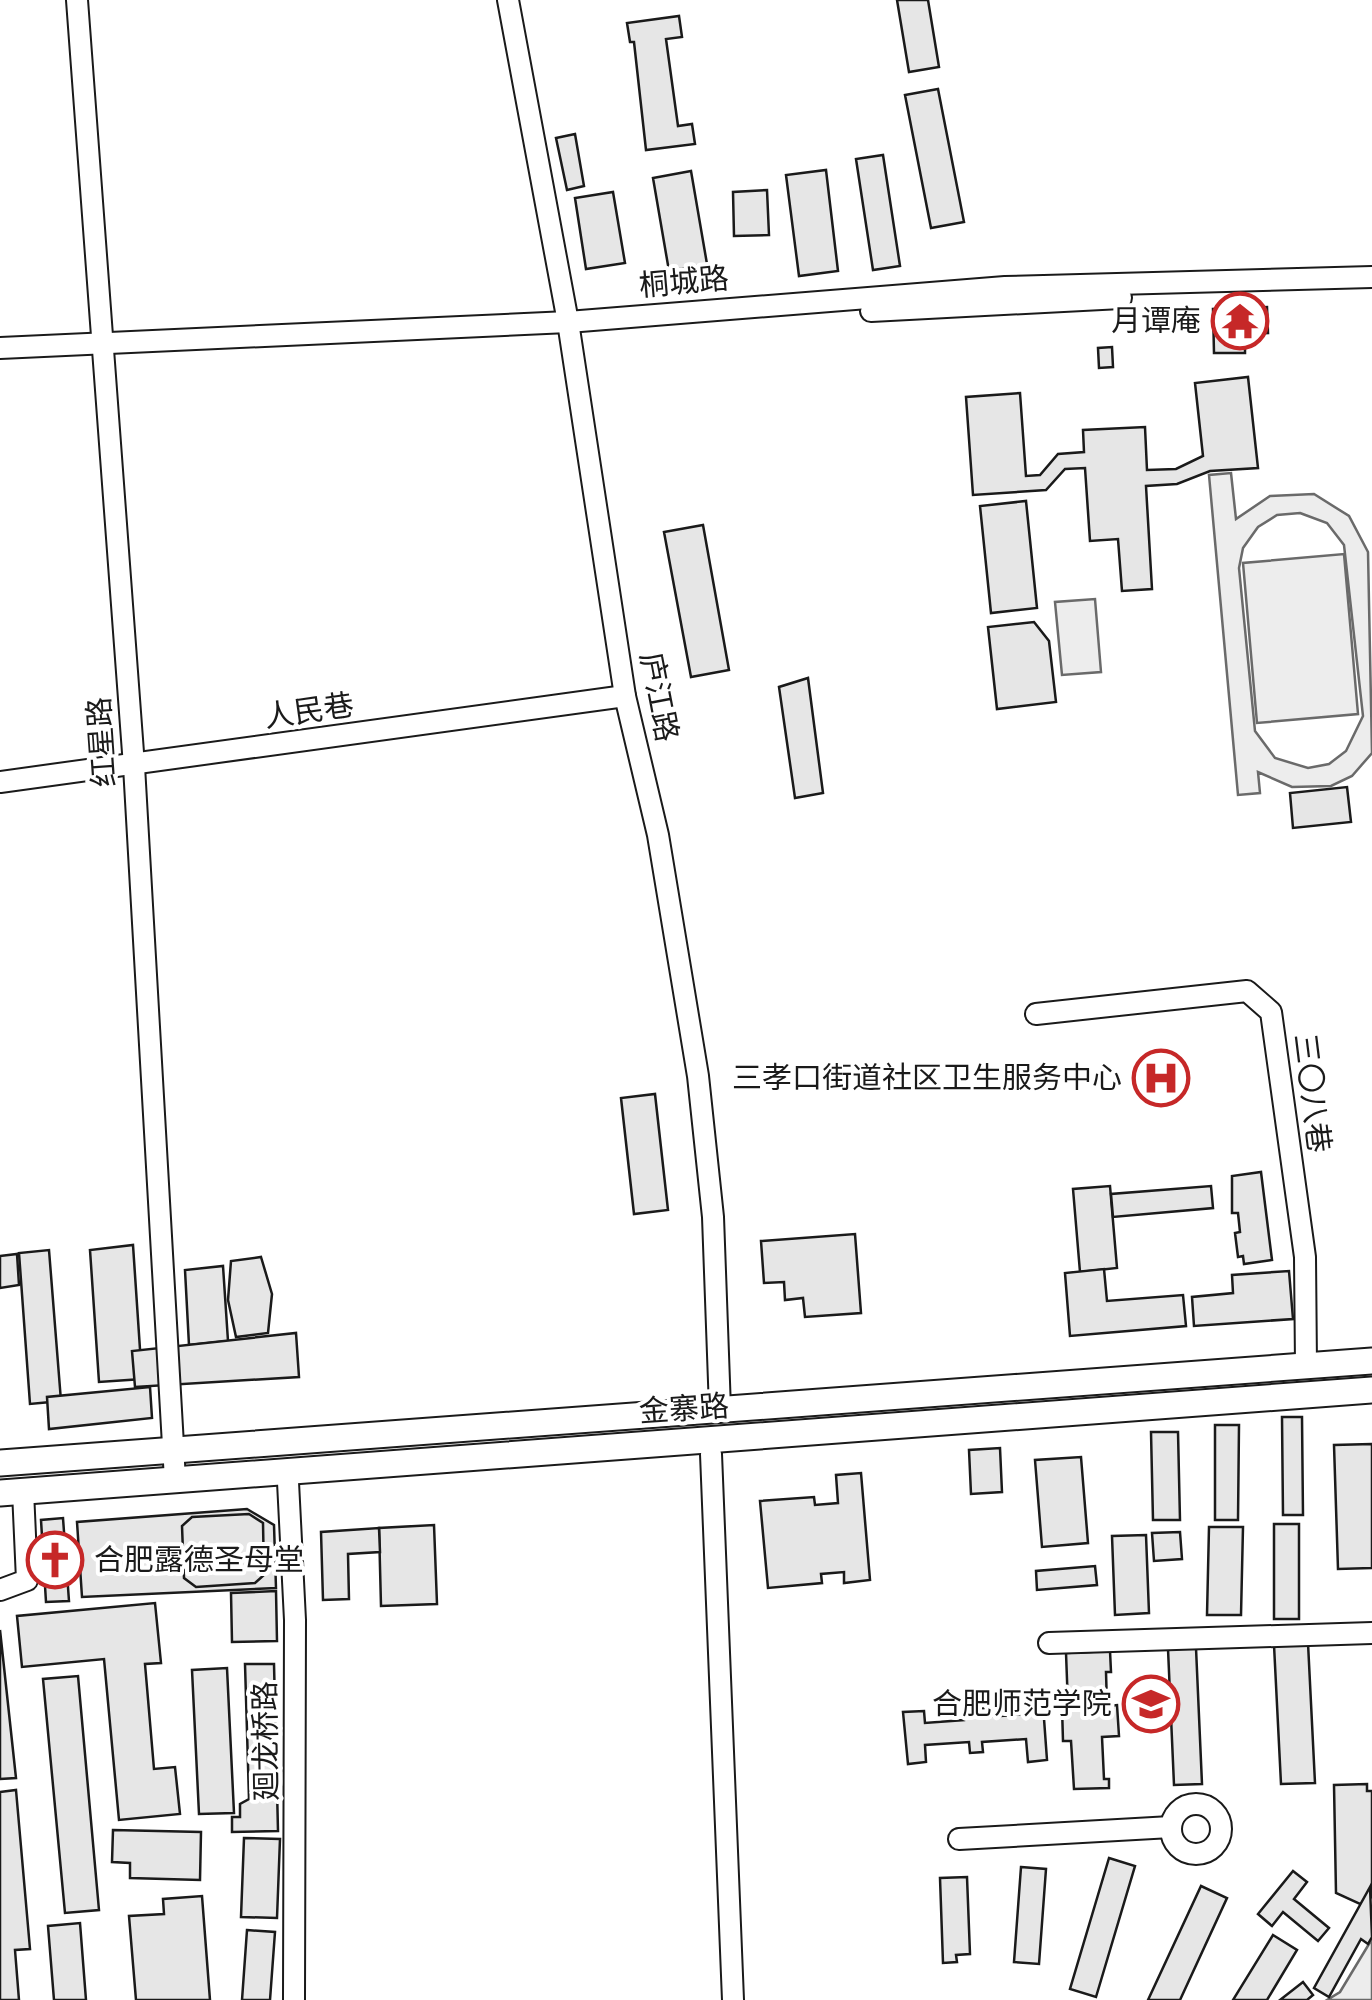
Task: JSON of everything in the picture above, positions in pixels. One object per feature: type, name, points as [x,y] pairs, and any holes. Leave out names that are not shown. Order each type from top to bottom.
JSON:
[{"type":"main road","name":"金寨路","points":[[0,1463],[1372,1360]]},
{"type":"main road","name":"金寨路","points":[[12,1492],[1372,1390]]},
{"type":"street","name":"红星路","points":[[77,0],[134,766],[175,1480]]},
{"type":"street","name":"庐江路","points":[[508,0],[568,327],[625,696],[658,836],[698,1076],[713,1217],[720,1409]]},
{"type":"street","name":"桐城路","points":[[568,327],[1005,287],[1372,277]]},
{"type":"street","name":"桐城路","points":[[0,360],[104,350],[1006,302],[1372,291]]},
{"type":"street","name":"桐城路","points":[[0,348],[104,350]]},
{"type":"street","name":"人民巷","points":[[0,782],[625,696]]},
{"type":"street","name":"三〇八巷","points":[[1036,1014],[1247,991],[1272,1012],[1304,1257],[1306,1365]]},
{"type":"street","points":[[711,1454],[732,2000]]},
{"type":"street","name":"廻龙桥路","points":[[288,1482],[295,1620],[294,2000]]},
{"type":"street","points":[[0,1590],[26,1580],[12,1492]]},
{"type":"street","points":[[1049,1643],[1372,1634]]},
{"type":"street","points":[[959,1839],[1171,1826]]},
{"type":"shaded area","points":[[1231,473],[1236,519],[1270,496],[1314,494],[1349,516],[1368,552],[1372,753],[1352,776],[1331,786],[1292,787],[1258,772],[1260,793],[1238,795],[1209,475]],"holes":[[[1300,513],[1327,523],[1344,545],[1363,716],[1346,751],[1329,764],[1308,768],[1275,758],[1255,731],[1239,568],[1243,548],[1258,527],[1277,515]]]},
{"type":"shaded area","points":[[1344,554],[1358,714],[1257,723],[1243,563]]},
{"type":"shaded area","points":[[1095,599],[1101,672],[1062,675],[1055,602]]},
{"type":"shaded area","points":[[1372,1939],[1372,2000],[1327,2000],[1340,1992]]},
{"type":"building","points":[[897,0],[928,0],[939,67],[909,72]]},
{"type":"building","points":[[679,16],[682,37],[666,39],[678,126],[692,124],[695,144],[646,150],[634,42],[630,42],[627,23]]},
{"type":"building","points":[[938,89],[964,222],[931,228],[905,95]]},
{"type":"building","points":[[575,134],[584,186],[567,190],[556,138]]},
{"type":"building","points":[[883,155],[900,266],[873,270],[856,159]]},
{"type":"building","points":[[826,170],[838,271],[799,276],[786,175]]},
{"type":"building","points":[[691,171],[707,264],[669,271],[653,178]]},
{"type":"building","points":[[767,190],[769,235],[734,236],[733,192]]},
{"type":"building","points":[[613,192],[625,263],[586,269],[575,198]]},
{"type":"building","name":"月谭庵","points":[[1267,307],[1268,333],[1245,334],[1245,353],[1214,353],[1213,309]]},
{"type":"building","points":[[1112,347],[1113,367],[1099,368],[1098,348]]},
{"type":"building","points":[[1248,377],[1258,468],[1210,471],[1177,484],[1146,486],[1152,589],[1122,591],[1118,539],[1090,541],[1085,468],[1065,469],[1046,490],[973,495],[966,397],[1020,393],[1026,476],[1040,475],[1058,454],[1084,452],[1083,430],[1145,427],[1147,470],[1176,469],[1203,456],[1195,383]]},
{"type":"building","points":[[1026,501],[1037,608],[991,613],[980,506]]},
{"type":"building","points":[[703,525],[729,670],[691,677],[664,532]]},
{"type":"building","points":[[1034,622],[1049,641],[1056,702],[997,709],[988,627]]},
{"type":"building","points":[[808,678],[823,793],[795,798],[779,687]]},
{"type":"building","points":[[1347,787],[1351,822],[1293,828],[1290,793]]},
{"type":"building","points":[[655,1094],[668,1210],[634,1214],[621,1098]]},
{"type":"building","points":[[1261,1172],[1272,1260],[1244,1264],[1243,1256],[1238,1257],[1235,1233],[1240,1232],[1238,1213],[1232,1213],[1232,1176]]},
{"type":"building","points":[[1110,1186],[1117,1268],[1080,1272],[1073,1189]]},
{"type":"building","points":[[1211,1186],[1213,1208],[1113,1217],[1111,1194]]},
{"type":"building","points":[[855,1234],[861,1313],[805,1317],[803,1298],[785,1300],[784,1282],[764,1283],[761,1241]]},
{"type":"building","points":[[133,1245],[142,1379],[99,1382],[90,1250]]},
{"type":"building","points":[[49,1250],[61,1401],[30,1404],[19,1253]]},
{"type":"building","points":[[17,1254],[19,1285],[0,1288],[0,1256]]},
{"type":"building","points":[[261,1257],[272,1294],[268,1333],[236,1337],[228,1300],[231,1261]]},
{"type":"building","points":[[223,1266],[228,1341],[189,1345],[185,1270]]},
{"type":"building","points":[[1104,1269],[1107,1301],[1183,1295],[1186,1326],[1070,1336],[1065,1273]]},
{"type":"building","points":[[1289,1271],[1293,1319],[1194,1326],[1192,1297],[1233,1293],[1232,1275]]},
{"type":"building","points":[[296,1333],[299,1377],[135,1387],[132,1351]]},
{"type":"building","points":[[150,1387],[152,1418],[49,1429],[47,1397]]},
{"type":"building","points":[[1282,1417],[1302,1417],[1303,1515],[1283,1515]]},
{"type":"building","points":[[1215,1425],[1239,1425],[1238,1520],[1215,1520]]},
{"type":"building","points":[[1151,1432],[1178,1432],[1180,1520],[1153,1520]]},
{"type":"building","points":[[1372,1444],[1372,1568],[1338,1569],[1334,1445]]},
{"type":"building","points":[[1000,1448],[1002,1492],[971,1494],[969,1450]]},
{"type":"building","points":[[1081,1457],[1088,1543],[1042,1547],[1035,1460]]},
{"type":"building","points":[[861,1473],[870,1580],[844,1583],[844,1572],[821,1574],[822,1583],[768,1588],[760,1501],[814,1497],[815,1505],[838,1503],[836,1475]]},
{"type":"building","points":[[247,1509],[274,1525],[276,1588],[82,1597],[77,1522]]},
{"type":"building","points":[[249,1514],[263,1523],[264,1575],[255,1583],[196,1587],[184,1578],[182,1526],[192,1517]]},
{"type":"building","name":"合肥露德圣母堂","points":[[63,1518],[69,1601],[46,1602],[41,1520]]},
{"type":"building","points":[[1274,1524],[1299,1524],[1299,1619],[1274,1619]]},
{"type":"building","points":[[434,1525],[437,1604],[381,1606],[379,1528]]},
{"type":"building","points":[[1209,1527],[1243,1527],[1241,1615],[1207,1615]]},
{"type":"building","points":[[379,1528],[380,1552],[348,1554],[349,1599],[323,1600],[321,1532]]},
{"type":"building","points":[[1180,1532],[1182,1559],[1154,1561],[1152,1533]]},
{"type":"building","points":[[1146,1535],[1149,1613],[1115,1615],[1112,1536]]},
{"type":"building","points":[[1095,1566],[1097,1585],[1037,1590],[1036,1571]]},
{"type":"building","points":[[276,1591],[277,1641],[232,1642],[231,1593]]},
{"type":"building","points":[[155,1603],[161,1663],[145,1664],[154,1769],[175,1767],[180,1814],[119,1820],[104,1659],[22,1667],[17,1616]]},
{"type":"building","points":[[0,1630],[16,1778],[0,1779]]},
{"type":"building","points":[[1308,1643],[1315,1783],[1281,1784],[1274,1645]]},
{"type":"building","points":[[1196,1648],[1202,1784],[1174,1785],[1168,1649]]},
{"type":"building","points":[[1110,1651],[1107,1706],[1117,1705],[1119,1736],[1102,1737],[1104,1779],[1109,1779],[1109,1788],[1074,1789],[1071,1741],[1063,1741],[1062,1707],[1068,1706],[1066,1653]]},
{"type":"building","points":[[245,1664],[274,1664],[278,1831],[232,1832],[232,1817],[240,1817],[240,1804],[249,1799]]},
{"type":"building","points":[[227,1668],[234,1813],[199,1814],[192,1670]]},
{"type":"building","points":[[78,1676],[99,1910],[65,1913],[43,1679]]},
{"type":"building","points":[[1043,1705],[1047,1760],[1028,1762],[1026,1739],[982,1742],[983,1752],[970,1753],[969,1742],[925,1745],[926,1762],[908,1764],[903,1712],[924,1711],[925,1723],[964,1720],[963,1709],[986,1708],[987,1717],[1027,1714],[1027,1706]]},
{"type":"building","points":[[1367,1784],[1367,1791],[1372,1791],[1372,1895],[1360,1904],[1336,1893],[1334,1785]]},
{"type":"building","points":[[16,1790],[30,1949],[15,1950],[19,2000],[0,2000],[0,1792]]},
{"type":"building","points":[[113,1830],[201,1832],[200,1880],[130,1878],[130,1863],[112,1862]]},
{"type":"building","points":[[244,1838],[280,1839],[277,1918],[241,1917]]},
{"type":"building","points":[[1109,1858],[1135,1866],[1096,1997],[1070,1989]]},
{"type":"building","points":[[1021,1867],[1046,1869],[1039,1964],[1014,1962]]},
{"type":"building","points":[[1293,1871],[1307,1882],[1294,1899],[1329,1928],[1318,1941],[1283,1912],[1272,1926],[1258,1914]]},
{"type":"building","points":[[967,1877],[970,1954],[956,1955],[957,1962],[943,1963],[940,1878]]},
{"type":"building","points":[[1201,1886],[1227,1898],[1180,2000],[1148,2000]]},
{"type":"building","points":[[1370,1887],[1372,1937],[1368,1944],[1361,1939],[1329,1997],[1314,1988]]},
{"type":"building","points":[[202,1896],[210,2000],[136,2000],[129,1916],[164,1914],[163,1899]]},
{"type":"building","points":[[80,1923],[86,2000],[54,2000],[48,1926]]},
{"type":"building","points":[[247,1930],[275,1932],[270,2000],[242,2000]]},
{"type":"building","points":[[1273,1935],[1297,1950],[1267,2000],[1233,2000]]},
{"type":"building","points":[[1303,1982],[1313,1995],[1307,2000],[1280,2000]]},
{"type":"place","name":"月谭庵","points":[[1240,321]]},
{"type":"place","name":"三孝口街道社区卫生服务中心","points":[[1161,1078]]},
{"type":"place","name":"合肥露德圣母堂","points":[[55,1560]]},
{"type":"place","name":"合肥师范学院","points":[[1151,1704]]}]
